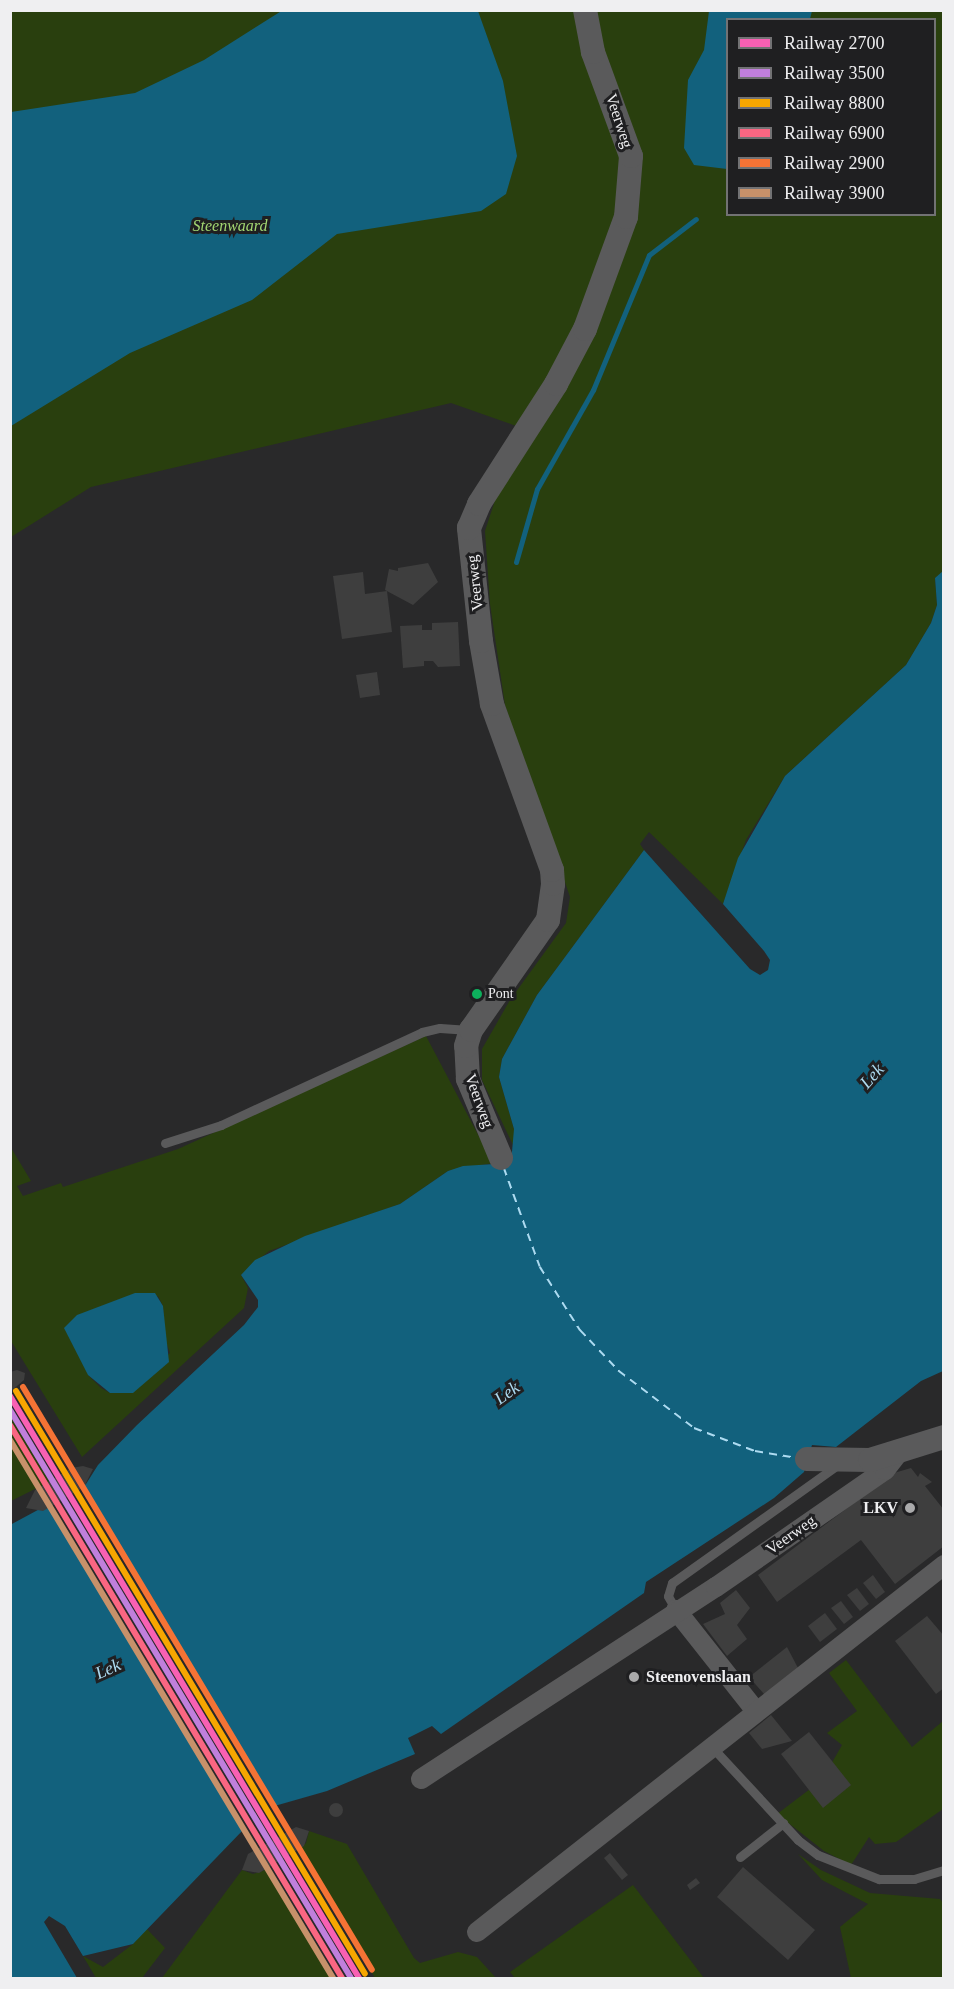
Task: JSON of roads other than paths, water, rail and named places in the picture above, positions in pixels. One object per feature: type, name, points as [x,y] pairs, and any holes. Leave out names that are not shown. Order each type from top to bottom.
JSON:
[{"type":"street","name":"Veerweg","points":[[501,1158],[468,1079],[466,1046],[471,1030],[537,939],[548,920],[552,898],[552,870],[492,704],[481,641],[469,528],[478,504],[556,384],[585,329],[627,217],[631,156],[593,52],[585,10]]},
{"type":"street","name":"Veerweg","points":[[807,1459],[870,1460],[944,1437]]},
{"type":"street","name":"Veerweg","points":[[676,1610],[885,1470],[899,1452]]},
{"type":"street","points":[[477,1932],[755,1710],[944,1565]]},
{"type":"street","points":[[421,1779],[676,1610],[755,1710]]},
{"type":"lane","points":[[165,1143],[221,1125],[422,1032],[440,1028],[471,1030]]},
{"type":"lane","points":[[676,1610],[668,1596],[672,1583],[819,1482],[842,1461]]},
{"type":"lane","points":[[711,1746],[783,1823],[818,1855],[879,1879],[914,1879],[944,1870]]},
{"type":"lane","points":[[740,1857],[783,1823]]},
{"type":"water","points":[[283,10],[478,11],[503,81],[517,156],[506,194],[481,211],[337,234],[252,300],[130,353],[11,426],[11,112],[135,93],[204,60]]},
{"type":"water","points":[[709,11],[812,11],[810,18],[726,18],[726,169],[694,165],[684,148],[688,80],[704,50]]},
{"type":"water","name":"Lek","points":[[943,571],[943,1371],[921,1381],[836,1447],[812,1445],[804,1472],[774,1498],[646,1582],[644,1593],[441,1734],[432,1726],[408,1738],[415,1754],[327,1791],[271,1807],[244,1829],[133,1944],[83,1956],[65,1926],[49,1916],[44,1922],[77,1978],[11,1978],[10,1525],[86,1484],[98,1465],[137,1425],[244,1325],[258,1307],[258,1300],[241,1275],[255,1260],[305,1236],[400,1204],[448,1171],[463,1166],[511,1163],[514,1129],[499,1077],[502,1059],[537,995],[644,850],[750,969],[760,975],[768,970],[770,960],[764,951],[723,904],[738,858],[785,776],[906,665],[931,623],[937,605],[935,578]]},
{"type":"water","points":[[135,1293],[155,1293],[163,1306],[169,1362],[133,1393],[110,1393],[88,1375],[64,1328],[77,1315]]},
{"type":"waterway","points":[[516,562],[537,489],[593,390],[649,255],[696,219]]},
{"type":"rail line","name":"2900","points":[[23,1387],[372,1970]]},
{"type":"rail line","name":"8800","points":[[16,1391],[365,1974]]},
{"type":"rail line","name":"2700","points":[[10,1396],[359,1978]]},
{"type":"rail line","name":"3500","points":[[10,1410],[351,1978]]},
{"type":"rail line","name":"6900","points":[[10,1425],[342,1978]]},
{"type":"rail line","name":"3900","points":[[10,1440],[333,1978]]},
{"type":"place","name":"Pont","points":[[477,994]]},
{"type":"place","name":"LKV","points":[[910,1508]]},
{"type":"place","name":"Steenovenslaan","points":[[634,1677]]},
{"type":"park label","name":"Steenwaard","points":[[230,226]]}]
